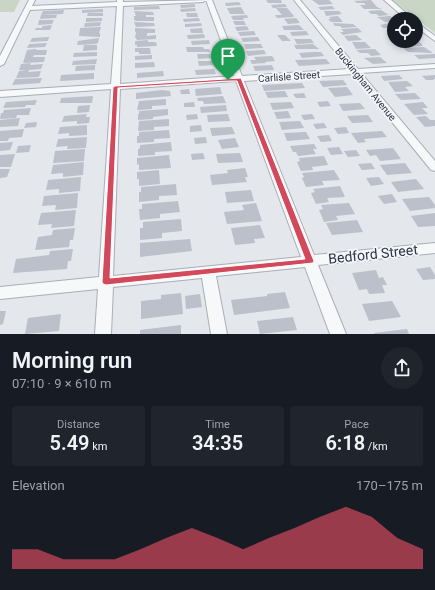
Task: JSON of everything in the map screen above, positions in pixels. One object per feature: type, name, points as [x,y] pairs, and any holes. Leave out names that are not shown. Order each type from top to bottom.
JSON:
[{"type":"street","points":[[0,64],[32,0]]},
{"type":"street","points":[[28,8],[120,2],[203,0]]},
{"type":"street","points":[[209,0],[338,334]]},
{"type":"street","name":"Buckingham Avenue","points":[[298,0],[435,168]]},
{"type":"street","points":[[386,0],[401,12]]},
{"type":"street","points":[[103,334],[120,2]]},
{"type":"street","points":[[423,30],[435,39]]},
{"type":"street","name":"Carlisle Street","points":[[0,94],[435,66]]},
{"type":"street","name":"Bedford Street","points":[[0,293],[435,248]]},
{"type":"street","points":[[208,271],[219,334]]},
{"type":"green space","points":[[0,0],[20,0],[14,12],[0,12]]},
{"type":"green space","points":[[392,0],[435,0],[435,33],[423,24],[423,12],[408,12]]},
{"type":"building","points":[[266,0],[281,0],[282,3],[268,3]]},
{"type":"building","points":[[312,0],[329,0],[333,4],[319,5]]},
{"type":"building","points":[[371,0],[377,7],[382,9],[364,9],[360,5],[366,5],[364,3],[357,3],[354,1]]},
{"type":"building","points":[[239,2],[241,5],[226,6],[225,3]]},
{"type":"building","points":[[195,4],[195,7],[181,8],[180,5]]},
{"type":"building","points":[[285,4],[287,7],[273,8],[271,5]]},
{"type":"building","points":[[159,6],[160,9],[134,10],[134,7]]},
{"type":"building","points":[[332,6],[335,9],[321,10],[318,7]]},
{"type":"building","points":[[241,7],[245,14],[230,14],[227,8]]},
{"type":"building","points":[[195,8],[196,11],[181,12],[180,9]]},
{"type":"building","points":[[276,8],[287,8],[294,17],[277,18],[275,15],[282,15]]},
{"type":"building","points":[[103,9],[103,12],[82,13],[82,10]]},
{"type":"building","points":[[64,10],[63,14],[41,15],[43,11]]},
{"type":"building","points":[[381,10],[387,15],[379,16],[376,14],[371,14],[368,11]]},
{"type":"building","points":[[134,11],[153,12],[154,15],[146,15],[146,17],[154,17],[154,21],[134,20],[134,16],[136,16]]},
{"type":"building","points":[[324,11],[339,11],[342,14],[326,16]]},
{"type":"building","points":[[88,13],[103,13],[103,16],[87,16]]},
{"type":"building","points":[[186,13],[197,13],[198,17],[187,17]]},
{"type":"building","points":[[41,15],[57,15],[56,18],[40,19]]},
{"type":"building","points":[[247,15],[248,18],[243,18],[244,20],[233,20],[231,16]]},
{"type":"building","points":[[338,16],[343,22],[331,22],[328,19],[331,19],[329,17]]},
{"type":"building","points":[[387,16],[387,22],[385,22],[377,17]]},
{"type":"building","points":[[86,18],[102,18],[102,21],[86,22]]},
{"type":"building","points":[[199,18],[200,21],[184,22],[183,19]]},
{"type":"building","points":[[296,18],[300,23],[288,24],[284,19]]},
{"type":"building","points":[[39,20],[54,20],[52,24],[38,25]]},
{"type":"building","points":[[233,21],[244,21],[246,25],[235,25]]},
{"type":"building","points":[[101,22],[100,26],[84,27],[85,23]]},
{"type":"building","points":[[134,22],[154,23],[155,26],[136,27]]},
{"type":"building","points":[[201,23],[202,26],[185,27],[185,24]]},
{"type":"building","points":[[333,23],[353,24],[357,27],[342,28],[340,26],[335,26]]},
{"type":"building","points":[[387,24],[387,28],[383,28],[380,25]]},
{"type":"building","points":[[52,25],[50,30],[35,30],[36,28],[42,28],[42,26]]},
{"type":"building","points":[[299,25],[304,30],[284,30],[282,26]]},
{"type":"building","points":[[247,26],[249,30],[237,31],[235,27]]},
{"type":"building","points":[[101,27],[99,33],[100,37],[79,36],[80,28]]},
{"type":"building","points":[[135,28],[155,29],[155,33],[147,33],[147,36],[156,35],[156,39],[137,40],[135,38]]},
{"type":"building","points":[[202,28],[203,33],[191,33],[190,29]]},
{"type":"building","points":[[358,28],[362,32],[343,35],[340,32],[344,32],[341,29]]},
{"type":"building","points":[[254,31],[256,35],[240,36],[238,32]]},
{"type":"building","points":[[306,31],[309,35],[292,36],[290,32]]},
{"type":"building","points":[[204,34],[205,38],[188,39],[187,35]]},
{"type":"building","points":[[277,35],[285,35],[291,41],[282,41]]},
{"type":"building","points":[[356,35],[362,40],[348,41],[344,36]]},
{"type":"building","points":[[49,37],[48,41],[30,42],[32,38]]},
{"type":"building","points":[[258,37],[260,41],[243,42],[241,38]]},
{"type":"building","points":[[99,38],[98,43],[95,44],[77,45],[78,41]]},
{"type":"building","points":[[294,39],[311,39],[314,43],[297,44]]},
{"type":"building","points":[[148,40],[148,42],[156,42],[157,46],[137,47],[137,45],[135,45],[135,41]]},
{"type":"building","points":[[209,40],[210,44],[192,45],[191,41]]},
{"type":"building","points":[[352,42],[365,42],[371,48],[356,49]]},
{"type":"building","points":[[47,43],[45,47],[27,48],[29,44]]},
{"type":"building","points":[[244,44],[261,44],[263,48],[246,49]]},
{"type":"building","points":[[313,44],[319,49],[296,49],[294,45]]},
{"type":"building","points":[[84,45],[97,45],[97,50],[83,51]]},
{"type":"building","points":[[186,47],[203,47],[204,49],[209,49],[210,52],[187,52]]},
{"type":"building","points":[[135,48],[150,48],[151,54],[139,54],[139,52],[135,52]]},
{"type":"building","points":[[403,48],[423,48],[433,53],[408,52]]},
{"type":"building","points":[[375,49],[381,55],[371,56],[368,53],[360,53],[356,50]]},
{"type":"building","points":[[27,50],[47,50],[46,55],[34,55],[33,57],[45,57],[44,62],[23,63]]},
{"type":"building","points":[[264,50],[266,54],[248,56],[246,51]]},
{"type":"building","points":[[97,52],[97,56],[73,57],[74,53]]},
{"type":"building","points":[[321,52],[324,56],[302,58],[299,53]]},
{"type":"building","points":[[197,54],[210,54],[211,58],[198,59]]},
{"type":"building","points":[[435,54],[435,58],[419,59],[414,55]]},
{"type":"building","points":[[152,55],[152,59],[135,60],[135,56]]},
{"type":"building","points":[[272,56],[275,61],[252,64],[250,60],[256,60],[254,57]]},
{"type":"building","points":[[380,57],[387,63],[373,64],[364,58]]},
{"type":"building","points":[[97,59],[96,64],[72,65],[73,61]]},
{"type":"building","points":[[326,59],[330,64],[299,66],[295,60]]},
{"type":"building","points":[[198,61],[212,61],[213,65],[199,66]]},
{"type":"building","points":[[154,62],[155,67],[135,68],[135,63]]},
{"type":"building","points":[[31,63],[30,65],[43,64],[41,69],[29,70],[28,72],[41,71],[39,77],[16,78],[19,71],[26,71],[19,70],[21,64]]},
{"type":"building","points":[[95,65],[95,70],[75,71],[76,66]]},
{"type":"building","points":[[272,65],[274,70],[255,71],[253,66]]},
{"type":"building","points":[[214,69],[216,74],[196,75],[195,70]]},
{"type":"building","points":[[163,71],[164,76],[137,78],[137,73]]},
{"type":"building","points":[[94,73],[94,79],[60,81],[61,75]]},
{"type":"building","points":[[399,75],[403,79],[384,81],[381,76]]},
{"type":"building","points":[[435,75],[434,80],[426,80],[422,76]]},
{"type":"building","points":[[42,78],[40,83],[12,85],[15,79]]},
{"type":"building","points":[[343,80],[347,85],[323,87],[319,81]]},
{"type":"building","points":[[407,81],[413,86],[405,87],[409,91],[395,92],[388,82]]},
{"type":"building","points":[[302,83],[305,88],[264,91],[262,85]]},
{"type":"building","points":[[220,87],[222,94],[196,96],[195,89]]},
{"type":"building","points":[[347,87],[353,95],[335,97],[328,88]]},
{"type":"building","points":[[189,89],[190,94],[181,94],[180,90]]},
{"type":"building","points":[[162,90],[170,91],[171,96],[136,99],[136,93]]},
{"type":"building","points":[[285,91],[288,97],[268,98],[265,92]]},
{"type":"building","points":[[304,93],[306,98],[296,98],[293,94]]},
{"type":"building","points":[[415,93],[421,99],[401,100],[395,94]]},
{"type":"building","points":[[93,96],[92,103],[60,103],[61,98]]},
{"type":"building","points":[[223,96],[226,103],[204,104],[203,101],[198,101],[197,98]]},
{"type":"building","points":[[166,99],[166,105],[152,106],[152,109],[137,110],[139,101]]},
{"type":"building","points":[[37,100],[35,105],[3,108],[6,102]]},
{"type":"building","points":[[328,101],[331,106],[320,107],[317,102]]},
{"type":"building","points":[[194,102],[195,107],[184,107],[184,103]]},
{"type":"building","points":[[291,102],[294,108],[273,110],[270,103]]},
{"type":"building","points":[[423,102],[428,108],[422,108],[428,114],[414,115],[404,104]]},
{"type":"building","points":[[360,103],[365,109],[343,111],[339,104]]},
{"type":"building","points":[[90,105],[89,112],[77,113],[78,106]]},
{"type":"building","points":[[226,105],[227,111],[201,113],[200,107]]},
{"type":"building","points":[[31,108],[29,115],[17,115],[16,118],[0,119],[1,113],[3,113],[4,110]]},
{"type":"building","points":[[168,109],[168,115],[153,117],[153,119],[138,120],[139,111]]},
{"type":"building","points":[[288,111],[291,118],[277,119],[274,112]]},
{"type":"building","points":[[87,114],[86,117],[90,117],[89,123],[77,124],[77,121],[62,122],[64,116]]},
{"type":"building","points":[[197,114],[198,119],[187,120],[186,115]]},
{"type":"building","points":[[228,114],[230,121],[208,122],[207,115]]},
{"type":"building","points":[[312,114],[315,119],[304,120],[301,115]]},
{"type":"building","points":[[368,115],[373,122],[352,123],[347,116]]},
{"type":"building","points":[[426,116],[430,120],[435,120],[435,126],[425,127],[416,117]]},
{"type":"building","points":[[20,118],[18,126],[0,127],[0,120]]},
{"type":"building","points":[[169,119],[169,126],[154,127],[154,130],[138,131],[139,121]]},
{"type":"building","points":[[300,121],[304,128],[282,130],[279,122]]},
{"type":"building","points":[[37,122],[36,127],[24,128],[26,123]]},
{"type":"building","points":[[324,123],[327,128],[316,129],[313,124]]},
{"type":"building","points":[[87,125],[87,135],[69,136],[69,133],[58,134],[60,127]]},
{"type":"building","points":[[201,125],[202,131],[190,132],[190,126]]},
{"type":"building","points":[[232,127],[235,134],[212,136],[210,128]]},
{"type":"building","points":[[346,127],[349,133],[338,134],[334,128]]},
{"type":"building","points":[[24,129],[22,137],[9,138],[8,141],[0,141],[0,131]]},
{"type":"building","points":[[169,130],[170,138],[154,139],[154,142],[137,143],[137,136],[139,136],[139,132]]},
{"type":"building","points":[[382,131],[387,137],[364,139],[366,142],[358,143],[351,133]]},
{"type":"building","points":[[306,132],[310,139],[287,141],[284,133]]},
{"type":"building","points":[[329,135],[332,141],[321,142],[317,136]]},
{"type":"building","points":[[87,137],[86,148],[67,149],[68,146],[56,147],[58,139]]},
{"type":"building","points":[[206,137],[207,143],[195,144],[194,138]]},
{"type":"building","points":[[235,138],[239,147],[222,149],[218,140]]},
{"type":"building","points":[[13,142],[10,150],[0,151],[0,143]]},
{"type":"building","points":[[171,142],[172,151],[155,152],[155,155],[138,156],[138,149],[140,148],[140,145]]},
{"type":"building","points":[[314,144],[317,149],[313,149],[316,154],[298,156],[296,152],[293,152],[290,146]]},
{"type":"building","points":[[31,145],[29,152],[16,153],[18,146]]},
{"type":"building","points":[[339,147],[343,154],[331,155],[327,148]]},
{"type":"building","points":[[393,148],[401,159],[380,161],[376,155],[370,156],[366,150]]},
{"type":"building","points":[[85,149],[84,161],[53,163],[55,151]]},
{"type":"building","points":[[356,150],[360,156],[348,157],[344,151]]},
{"type":"building","points":[[203,153],[205,159],[192,160],[191,154]]},
{"type":"building","points":[[240,153],[243,162],[218,163],[216,154]]},
{"type":"building","points":[[15,154],[11,167],[0,167],[0,155]]},
{"type":"building","points":[[169,155],[171,168],[139,170],[137,158]]},
{"type":"building","points":[[324,156],[328,165],[312,167],[313,170],[301,171],[297,162],[300,161],[299,158]]},
{"type":"building","points":[[84,162],[83,175],[63,177],[63,173],[51,174],[53,165]]},
{"type":"building","points":[[371,163],[375,169],[362,170],[358,164]]},
{"type":"building","points":[[405,163],[412,173],[387,175],[380,165]]},
{"type":"building","points":[[245,168],[248,177],[245,177],[247,182],[212,185],[210,175],[228,173],[227,170]]},
{"type":"building","points":[[0,169],[10,169],[7,177],[0,178]]},
{"type":"building","points":[[159,170],[160,184],[139,186],[137,172]]},
{"type":"building","points":[[334,170],[340,180],[322,181],[324,185],[306,187],[302,178],[304,177],[302,173]]},
{"type":"building","points":[[81,177],[80,191],[59,193],[59,189],[46,190],[48,180]]},
{"type":"building","points":[[379,177],[384,184],[371,186],[366,178]]},
{"type":"building","points":[[416,179],[424,189],[398,192],[391,182]]},
{"type":"building","points":[[176,184],[177,195],[159,196],[159,200],[139,202],[139,192],[141,192],[141,187]]},
{"type":"building","points":[[340,186],[345,197],[327,198],[329,202],[316,204],[311,193],[315,192],[313,189]]},
{"type":"building","points":[[251,190],[254,201],[227,203],[225,192]]},
{"type":"building","points":[[78,193],[77,208],[55,210],[56,205],[42,206],[44,196]]},
{"type":"building","points":[[392,194],[397,202],[384,204],[378,196]]},
{"type":"building","points":[[429,197],[435,205],[435,208],[410,211],[402,199]]},
{"type":"building","points":[[178,201],[180,212],[160,214],[160,218],[140,220],[139,209],[142,209],[142,204]]},
{"type":"building","points":[[256,203],[262,221],[227,224],[224,212],[244,210],[242,205]]},
{"type":"building","points":[[349,203],[355,214],[336,216],[338,220],[324,222],[319,210],[323,209],[321,205]]},
{"type":"building","points":[[76,210],[74,226],[51,228],[52,224],[38,225],[41,213]]},
{"type":"building","points":[[435,213],[435,226],[418,227],[411,216]]},
{"type":"building","points":[[181,219],[182,231],[162,233],[162,238],[140,240],[140,228],[143,228],[143,222]]},
{"type":"building","points":[[357,220],[363,232],[332,235],[326,223]]},
{"type":"building","points":[[260,225],[265,238],[254,239],[255,243],[235,245],[231,228]]},
{"type":"building","points":[[75,228],[73,240],[70,240],[69,247],[35,250],[38,237],[52,235],[53,230]]},
{"type":"building","points":[[190,239],[192,251],[140,257],[140,243]]},
{"type":"building","points":[[73,249],[71,261],[68,261],[67,269],[13,273],[16,259],[49,255],[50,251]]},
{"type":"building","points":[[430,267],[435,275],[435,279],[423,280],[416,269]]},
{"type":"building","points":[[376,270],[379,278],[383,277],[387,285],[382,285],[385,293],[369,294],[367,289],[359,290],[352,273]]},
{"type":"building","points":[[285,292],[290,308],[234,315],[231,300],[267,296],[267,294]]},
{"type":"building","points":[[181,293],[183,314],[141,319],[141,301],[161,299],[161,295]]},
{"type":"building","points":[[200,294],[202,307],[186,309],[185,296]]},
{"type":"building","points":[[392,301],[401,317],[369,321],[362,304]]},
{"type":"building","points":[[0,311],[6,311],[3,324],[0,325]]},
{"type":"building","points":[[61,314],[59,331],[25,334],[28,318]]},
{"type":"building","points":[[293,317],[297,330],[260,334],[257,321]]},
{"type":"building","points":[[181,325],[181,334],[140,334],[140,330]]},
{"type":"building","points":[[407,329],[409,334],[374,334],[374,333]]},
{"type":"route","points":[[239,79],[310,261],[106,282],[115,87],[228,80],[239,79]]}]
